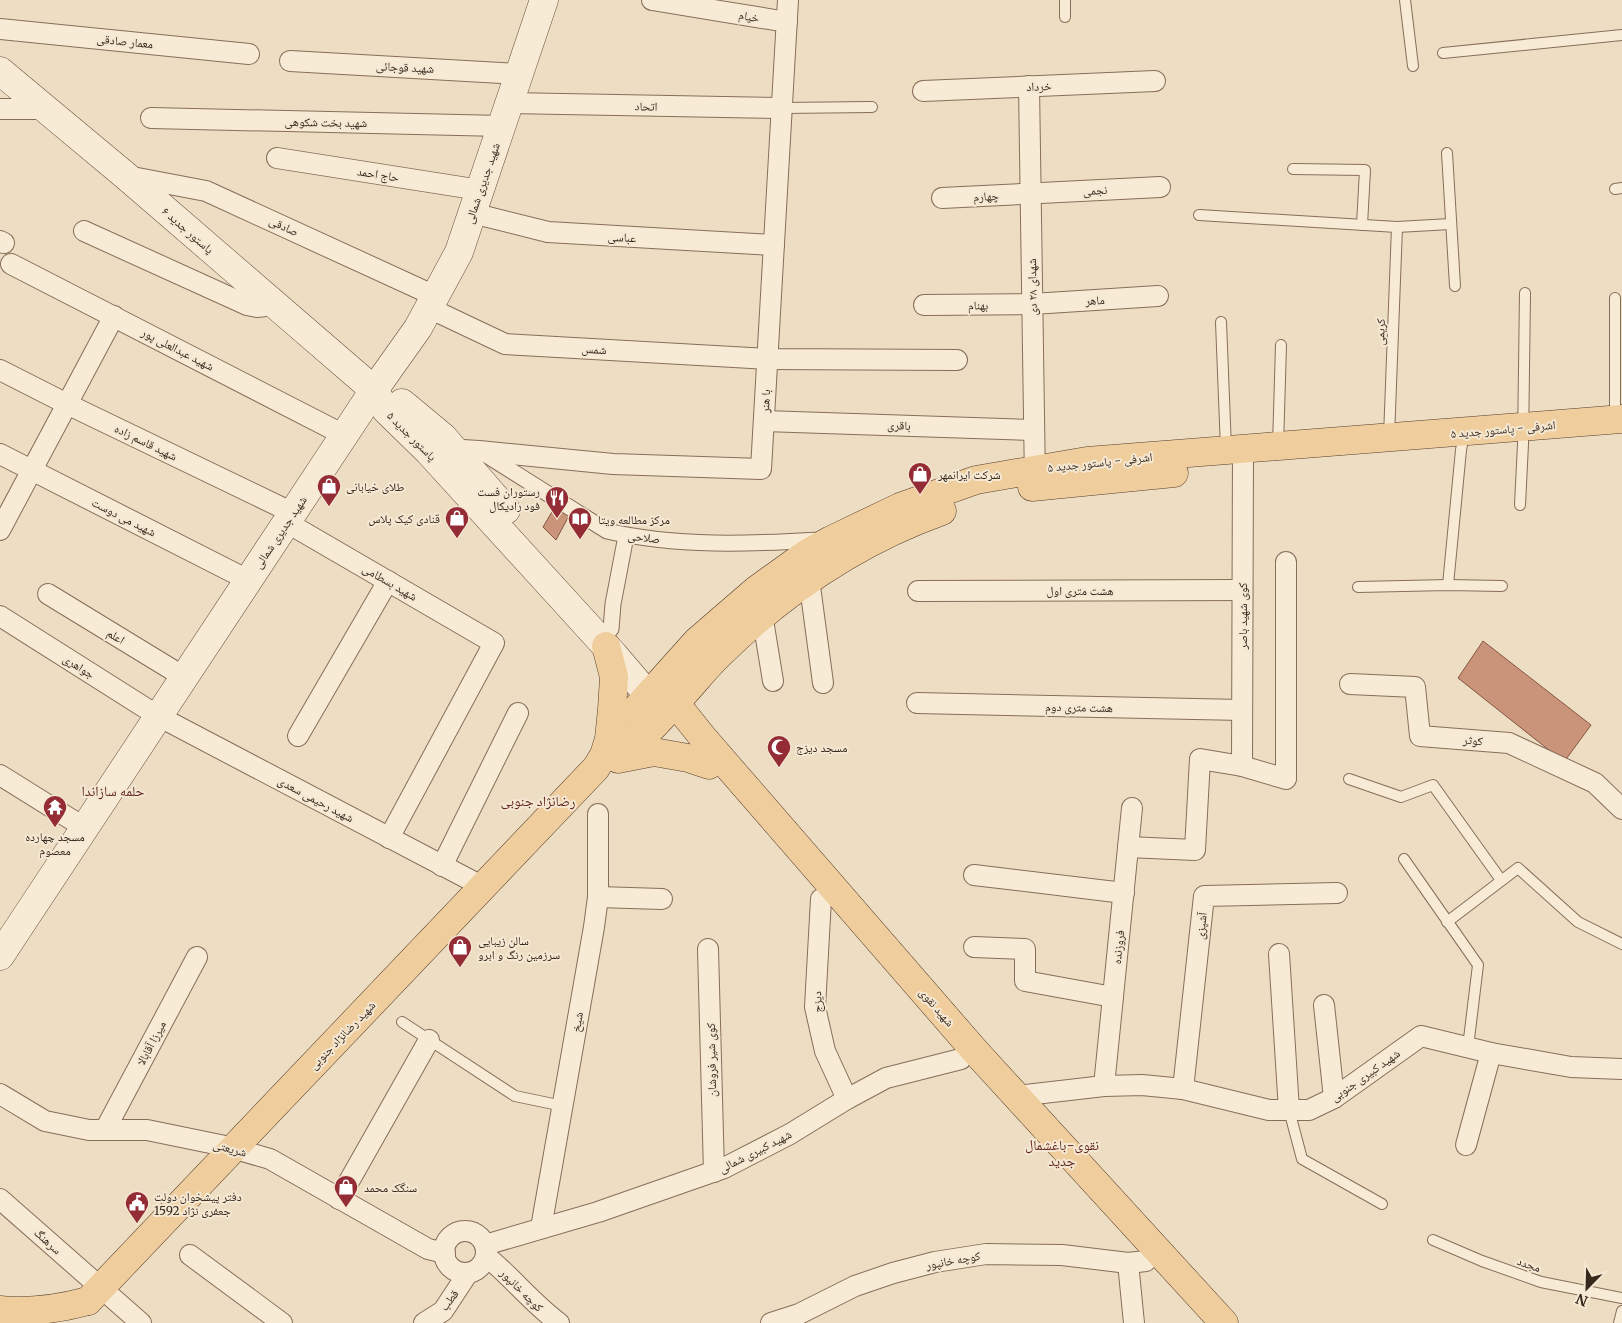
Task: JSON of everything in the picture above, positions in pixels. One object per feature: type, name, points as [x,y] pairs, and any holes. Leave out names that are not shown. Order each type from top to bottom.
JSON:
[{"type":"main road","name":"شهید جدیری شمالی","points":[[0,956],[344,435],[418,328],[459,252],[544,0]]},
{"type":"main road","name":"پاستور جدید ۶","points":[[0,71],[126,176],[374,390]]},
{"type":"main road","name":"پاستور جدید ۵","points":[[374,390],[386,410],[440,450],[662,699]]},
{"type":"main road","name":"اشرفی - پاستور جدید ۵","points":[[662,699],[718,655],[762,614],[809,579],[851,552],[918,519],[1087,461],[1237,455],[1377,454],[1463,441],[1620,425]]},
{"type":"main road","name":"اشرفی - پاستور جدید ۵","points":[[1237,455],[1278,447],[1389,438],[1463,441]]},
{"type":"main road","name":"اشرفی - پاستور جدید ۵","points":[[662,699],[697,641],[756,590],[806,554],[900,506],[976,480],[1035,478]]},
{"type":"main road","points":[[608,638],[614,677],[612,709],[616,748]]},
{"type":"main road","points":[[616,748],[688,758],[707,752],[702,707],[706,682],[718,655]]},
{"type":"main road","points":[[616,748],[662,699]]},
{"type":"main road","name":"شهید نقوی","points":[[662,699],[707,752],[821,899],[1137,1262],[1220,1322]]},
{"type":"main road","name":"شهید رضانژاد جنوبی","points":[[58,1323],[84,1308],[596,768],[604,754],[616,748]]},
{"type":"main road","name":"شهید نقوی","points":[[707,752],[791,838],[975,1051],[1220,1322]]},
{"type":"main road","points":[[0,1310],[29,1312],[84,1308]]},
{"type":"street","name":"خیام","points":[[652,0],[787,22]]},
{"type":"street","name":"با هنر","points":[[440,450],[479,450],[613,464],[761,469],[788,0]]},
{"type":"street","name":"معمار صادقی","points":[[0,29],[249,54]]},
{"type":"street","name":"شهید قوجائی","points":[[290,61],[519,74]]},
{"type":"street","name":"خرداد","points":[[923,91],[1155,81]]},
{"type":"street","name":"شهدای ۲۸ دی","points":[[1029,86],[1035,478]]},
{"type":"street","points":[[0,110],[45,108]]},
{"type":"street","name":"اتحاد","points":[[505,114],[782,108]]},
{"type":"street","name":"شهید بخت شکوهی","points":[[151,118],[505,114]]},
{"type":"street","name":"حاج احمد","points":[[277,158],[476,202]]},
{"type":"street","name":"صادقی","points":[[126,176],[206,191],[432,302]]},
{"type":"street","name":"نجمی","points":[[1031,194],[1160,187]]},
{"type":"street","name":"چهارم","points":[[942,198],[1031,194]]},
{"type":"street","name":"عباسی","points":[[476,202],[548,232],[774,246]]},
{"type":"street","points":[[84,231],[247,305],[257,307],[274,305]]},
{"type":"street","name":"شهید عبدالعلی پور","points":[[11,264],[344,435]]},
{"type":"street","name":"ماهر","points":[[1032,304],[1158,296]]},
{"type":"street","name":"شمس","points":[[432,302],[506,344],[768,359],[957,360]]},
{"type":"street","name":"بهنام","points":[[924,305],[1032,304]]},
{"type":"street","points":[[0,530],[114,316]]},
{"type":"street","name":"شهید قاسم زاده","points":[[0,370],[290,518]]},
{"type":"street","name":"باقری","points":[[764,421],[1034,430]]},
{"type":"street","name":"صلاحی","points":[[479,450],[607,531],[626,536],[698,543],[831,540]]},
{"type":"street","name":"شهید می دوست","points":[[0,454],[248,580]]},
{"type":"street","name":"کوی شهید باصر","points":[[1237,455],[1242,590],[1242,766]]},
{"type":"street","name":"شهید بسطامی","points":[[290,518],[388,581],[494,643],[389,838]]},
{"type":"street","points":[[608,638],[626,536]]},
{"type":"street","points":[[1128,846],[1195,850],[1200,759],[1242,766],[1286,779],[1286,562]]},
{"type":"street","points":[[809,579],[823,683]]},
{"type":"street","points":[[298,736],[388,581]]},
{"type":"street","name":"هشت متری اول","points":[[918,591],[1242,590]]},
{"type":"street","name":"اعلم","points":[[48,594],[184,677]]},
{"type":"street","points":[[762,614],[773,681]]},
{"type":"street","name":"جواهری","points":[[0,616],[158,716]]},
{"type":"street","name":"کوثر","points":[[1350,684],[1414,686],[1420,736],[1509,744],[1595,783],[1622,809]]},
{"type":"street","name":"هشت متری دوم","points":[[917,703],[1242,710]]},
{"type":"street","points":[[442,866],[518,712]]},
{"type":"street","name":"شهید رحیمی سعدی","points":[[158,716],[474,882]]},
{"type":"street","points":[[0,776],[85,828]]},
{"type":"street","name":"فروزنده","points":[[1104,1086],[1132,808]]},
{"type":"street","name":"شیخ","points":[[541,1228],[594,927],[598,896],[598,814]]},
{"type":"street","points":[[974,875],[1124,893]]},
{"type":"street","name":"آشپزی","points":[[1183,1089],[1204,896],[1337,893]]},
{"type":"street","points":[[598,896],[662,899]]},
{"type":"street","name":"دیزج","points":[[821,899],[815,1007],[825,1051],[847,1099]]},
{"type":"street","points":[[974,947],[1024,949],[1025,981],[1113,997]]},
{"type":"street","name":"کوی شیر فروشان","points":[[708,948],[714,1172]]},
{"type":"street","points":[[1279,954],[1289,1110]]},
{"type":"street","name":"میرزا آقابالا","points":[[105,1130],[197,957]]},
{"type":"street","points":[[1324,1005],[1334,1098]]},
{"type":"street","name":"شهید کبیری جنوبی","points":[[1017,1096],[1104,1086],[1142,1085],[1183,1089],[1269,1110],[1309,1110],[1334,1098],[1421,1036],[1490,1054],[1571,1067],[1622,1068]]},
{"type":"street","points":[[340,1199],[429,1040]]},
{"type":"street","points":[[1466,1145],[1490,1054]]},
{"type":"street","name":"شهید کبیری شمالی","points":[[485,1250],[541,1228],[598,1212],[724,1168],[790,1134],[847,1099],[886,1078],[960,1059]]},
{"type":"street","name":"شریعتی","points":[[0,1094],[44,1121],[89,1130],[146,1130],[226,1146],[270,1159],[428,1249],[444,1253]]},
{"type":"street","name":"سرهنگ","points":[[0,1199],[84,1308],[141,1323]]},
{"type":"street","points":[[463,1231],[469,1231],[479,1236],[485,1250],[480,1266],[468,1273],[455,1270],[444,1253],[448,1240],[453,1235],[463,1231]]},
{"type":"street","name":"کوچه خانپور","points":[[485,1250],[544,1312],[559,1323]]},
{"type":"street","name":"کوچه خانپور","points":[[771,1323],[799,1314],[855,1286],[893,1273],[936,1262],[986,1254],[1062,1254],[1137,1262]]},
{"type":"street","points":[[190,1255],[282,1323]]},
{"type":"street","points":[[1134,1323],[1137,1262]]},
{"type":"street","name":"قطب","points":[[424,1323],[443,1311],[468,1273]]},
{"type":"lane","points":[[1065,0],[1065,17]]},
{"type":"lane","points":[[1405,0],[1413,66]]},
{"type":"lane","points":[[1443,53],[1622,35]]},
{"type":"lane","points":[[782,108],[872,107]]},
{"type":"lane","points":[[1447,153],[1455,286]]},
{"type":"lane","points":[[1294,169],[1365,170],[1362,225]]},
{"type":"lane","points":[[1199,216],[1397,227],[1451,224]]},
{"type":"lane","name":"کریمی","points":[[1389,438],[1397,227]]},
{"type":"lane","points":[[1520,506],[1524,435],[1525,293]]},
{"type":"lane","points":[[1615,298],[1620,425]]},
{"type":"lane","points":[[1221,322],[1237,455]]},
{"type":"lane","points":[[1278,447],[1281,345]]},
{"type":"lane","points":[[1448,585],[1463,441]]},
{"type":"lane","points":[[1358,587],[1502,586]]},
{"type":"lane","points":[[1349,779],[1402,797],[1433,785],[1501,880]]},
{"type":"lane","points":[[1404,859],[1478,965],[1468,1047]]},
{"type":"lane","points":[[1447,922],[1518,868],[1578,922],[1622,944]]},
{"type":"lane","points":[[402,1022],[515,1096],[563,1106]]},
{"type":"lane","points":[[1289,1110],[1302,1159],[1382,1204]]},
{"type":"lane","name":"مجدد","points":[[1433,1240],[1482,1261],[1541,1282],[1622,1298]]},
{"type":"lane","points":[[1619,1323],[1622,1311]]},
{"type":"building","name":"رستوران فست فود رادیکال","points":[[556,505],[571,512],[556,540],[543,527]]},
{"type":"building","points":[[1483,641],[1591,725],[1564,762],[1458,678]]},
{"type":"place","name":"شرکت ایرانمهر","points":[[920,495]]},
{"type":"place","name":"طلای خیابانی","points":[[329,507]]},
{"type":"place","name":"رستوران فست فود رادیکال","points":[[557,519]]},
{"type":"place","name":"قنادی کیک پلاس","points":[[457,539]]},
{"type":"place","name":"مرکز مطالعه ویتا","points":[[580,540]]},
{"type":"place","name":"مسجد دیزج","points":[[779,768]]},
{"type":"place","name":"مسجد چهارده معصوم","points":[[55,828]]},
{"type":"place","name":"سالن زیبایی سرزمین رنگ و ابرو","points":[[460,968]]},
{"type":"place","name":"سنگک محمد","points":[[346,1208]]},
{"type":"place","name":"دفتر پیشخوان دولت 1592 جعفری نژاد","points":[[137,1224]]},
{"type":"district","name":"حلمه سازاندا","points":[[113,791]]},
{"type":"district","name":"رضانژاد جنوبی","points":[[538,801]]},
{"type":"district","name":"نقوی-باغشمال جدید","points":[[1062,1154]]}]
